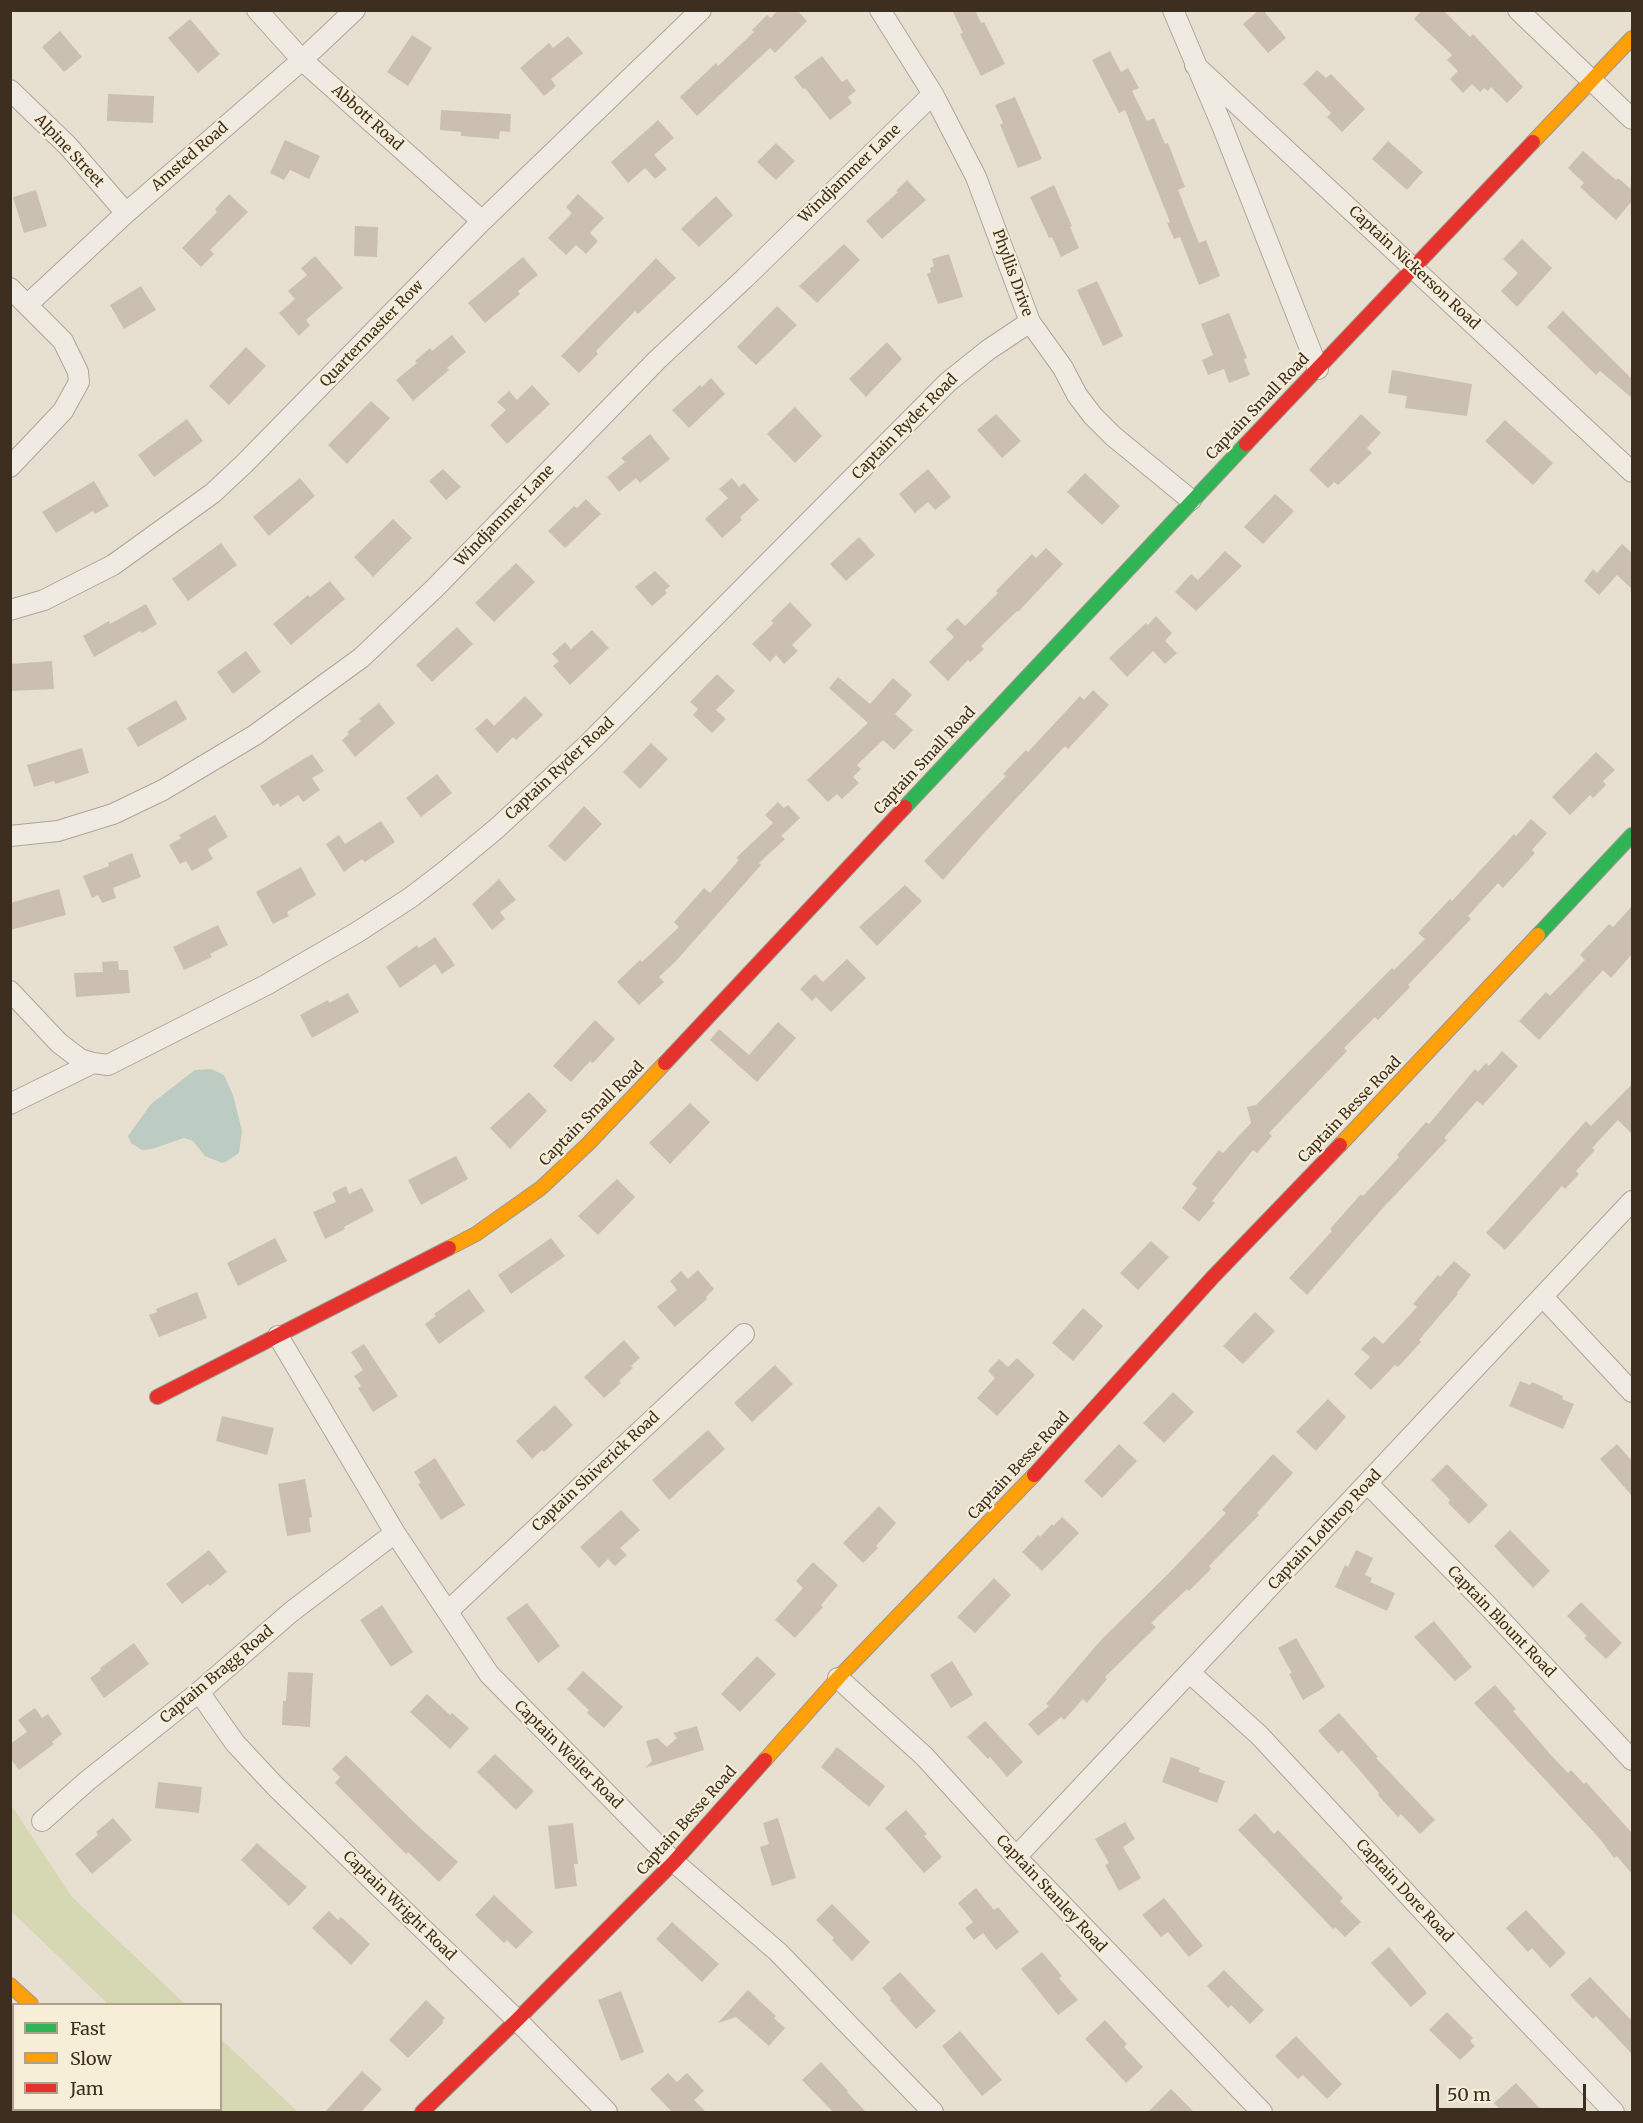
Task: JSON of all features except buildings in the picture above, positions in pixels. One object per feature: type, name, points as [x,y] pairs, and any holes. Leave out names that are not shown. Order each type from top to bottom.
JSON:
[{"type":"street","name":"Abbott Road","points":[[257,10],[302,60],[482,221]]},
{"type":"street","name":"Amsted Road","points":[[27,305],[126,213],[302,60],[355,10]]},
{"type":"street","name":"Quartermaster Row","points":[[10,610],[44,600],[113,565],[213,493],[482,221],[701,10]]},
{"type":"street","name":"Phyllis Drive","points":[[880,10],[933,94],[976,177],[1030,322],[1063,368],[1077,395],[1093,416],[1113,436],[1191,500]]},
{"type":"street","name":"Captain Nickerson Road","points":[[1173,10],[1223,128],[1318,369]]},
{"type":"street","points":[[1518,10],[1632,119]]},
{"type":"street","name":"Captain Small Road","points":[[157,1397],[476,1234],[541,1188],[588,1144],[658,1071],[1191,500],[1632,38]]},
{"type":"street","name":"Captain Nickerson Road","points":[[1195,65],[1632,472]]},
{"type":"street","name":"Alpine Street","points":[[10,90],[68,146],[126,213]]},
{"type":"street","name":"Windjammer Lane","points":[[10,836],[58,831],[113,814],[163,790],[255,735],[361,658],[435,588],[657,360],[745,278],[933,94]]},
{"type":"street","points":[[10,288],[63,341],[78,372],[79,382],[63,411],[10,466]]},
{"type":"street","name":"Captain Ryder Road","points":[[10,1104],[93,1063],[108,1065],[266,985],[356,933],[410,898],[444,872],[496,829],[586,745],[948,382],[988,350],[1030,322]]},
{"type":"street","name":"Captain Besse Road","points":[[422,2112],[674,1862],[838,1678],[1054,1454],[1212,1278],[1395,1088],[1632,834]]},
{"type":"street","points":[[10,991],[59,1043],[80,1059],[93,1063]]},
{"type":"street","name":"Captain Lothrop Road","points":[[1016,1857],[1632,1201]]},
{"type":"street","points":[[1543,1297],[1632,1392]]},
{"type":"street","name":"Captain Shiverick Road","points":[[448,1611],[744,1334]]},
{"type":"street","name":"Captain Weiler Road","points":[[278,1336],[395,1533],[489,1674],[674,1862],[778,1952],[933,2112]]},
{"type":"street","name":"Captain Blount Road","points":[[1368,1484],[1495,1614],[1632,1760]]},
{"type":"street","name":"Captain Bragg Road","points":[[42,1821],[87,1781],[199,1692],[291,1612],[395,1533]]},
{"type":"street","name":"Captain Dore Road","points":[[1190,1673],[1258,1735],[1481,1974],[1614,2112]]},
{"type":"street","name":"Captain Stanley Road","points":[[838,1678],[924,1756],[1016,1857],[1262,2112]]},
{"type":"street","name":"Captain Wright Road","points":[[199,1692],[235,1743],[275,1786],[517,2020],[607,2112]]},
{"type":"street","points":[[10,1985],[29,2003]]},
{"type":"green space","points":[[11,1805],[72,1897],[184,2003],[107,2003],[11,1911]]},
{"type":"green space","points":[[11,2039],[12,2111],[87,2112],[11,2112]]},
{"type":"green space","points":[[222,2040],[298,2112],[221,2112]]},
{"type":"shaded area","points":[[211,1069],[224,1075],[233,1095],[242,1131],[239,1153],[222,1163],[205,1156],[193,1141],[184,1138],[142,1150],[131,1143],[128,1136],[151,1104],[195,1070]]},
{"type":"traffic: fast","points":[[905,807],[1246,444]]},
{"type":"traffic: fast","points":[[1538,935],[1632,835]]},
{"type":"traffic: slow","points":[[1533,142],[1632,38]]},
{"type":"traffic: slow","points":[[1340,1145],[1538,935]]},
{"type":"traffic: slow","points":[[449,1248],[476,1234],[541,1188],[588,1144],[665,1063]]},
{"type":"traffic: slow","points":[[765,1760],[838,1678],[1034,1475]]},
{"type":"traffic: slow","points":[[10,1985],[30,2003]]},
{"type":"traffic: jam","points":[[1246,444],[1533,142]]},
{"type":"traffic: jam","points":[[665,1063],[905,807]]},
{"type":"traffic: jam","points":[[1034,1475],[1212,1278],[1340,1145]]},
{"type":"traffic: jam","points":[[157,1397],[449,1248]]},
{"type":"traffic: jam","points":[[422,2112],[674,1862],[765,1760]]}]
